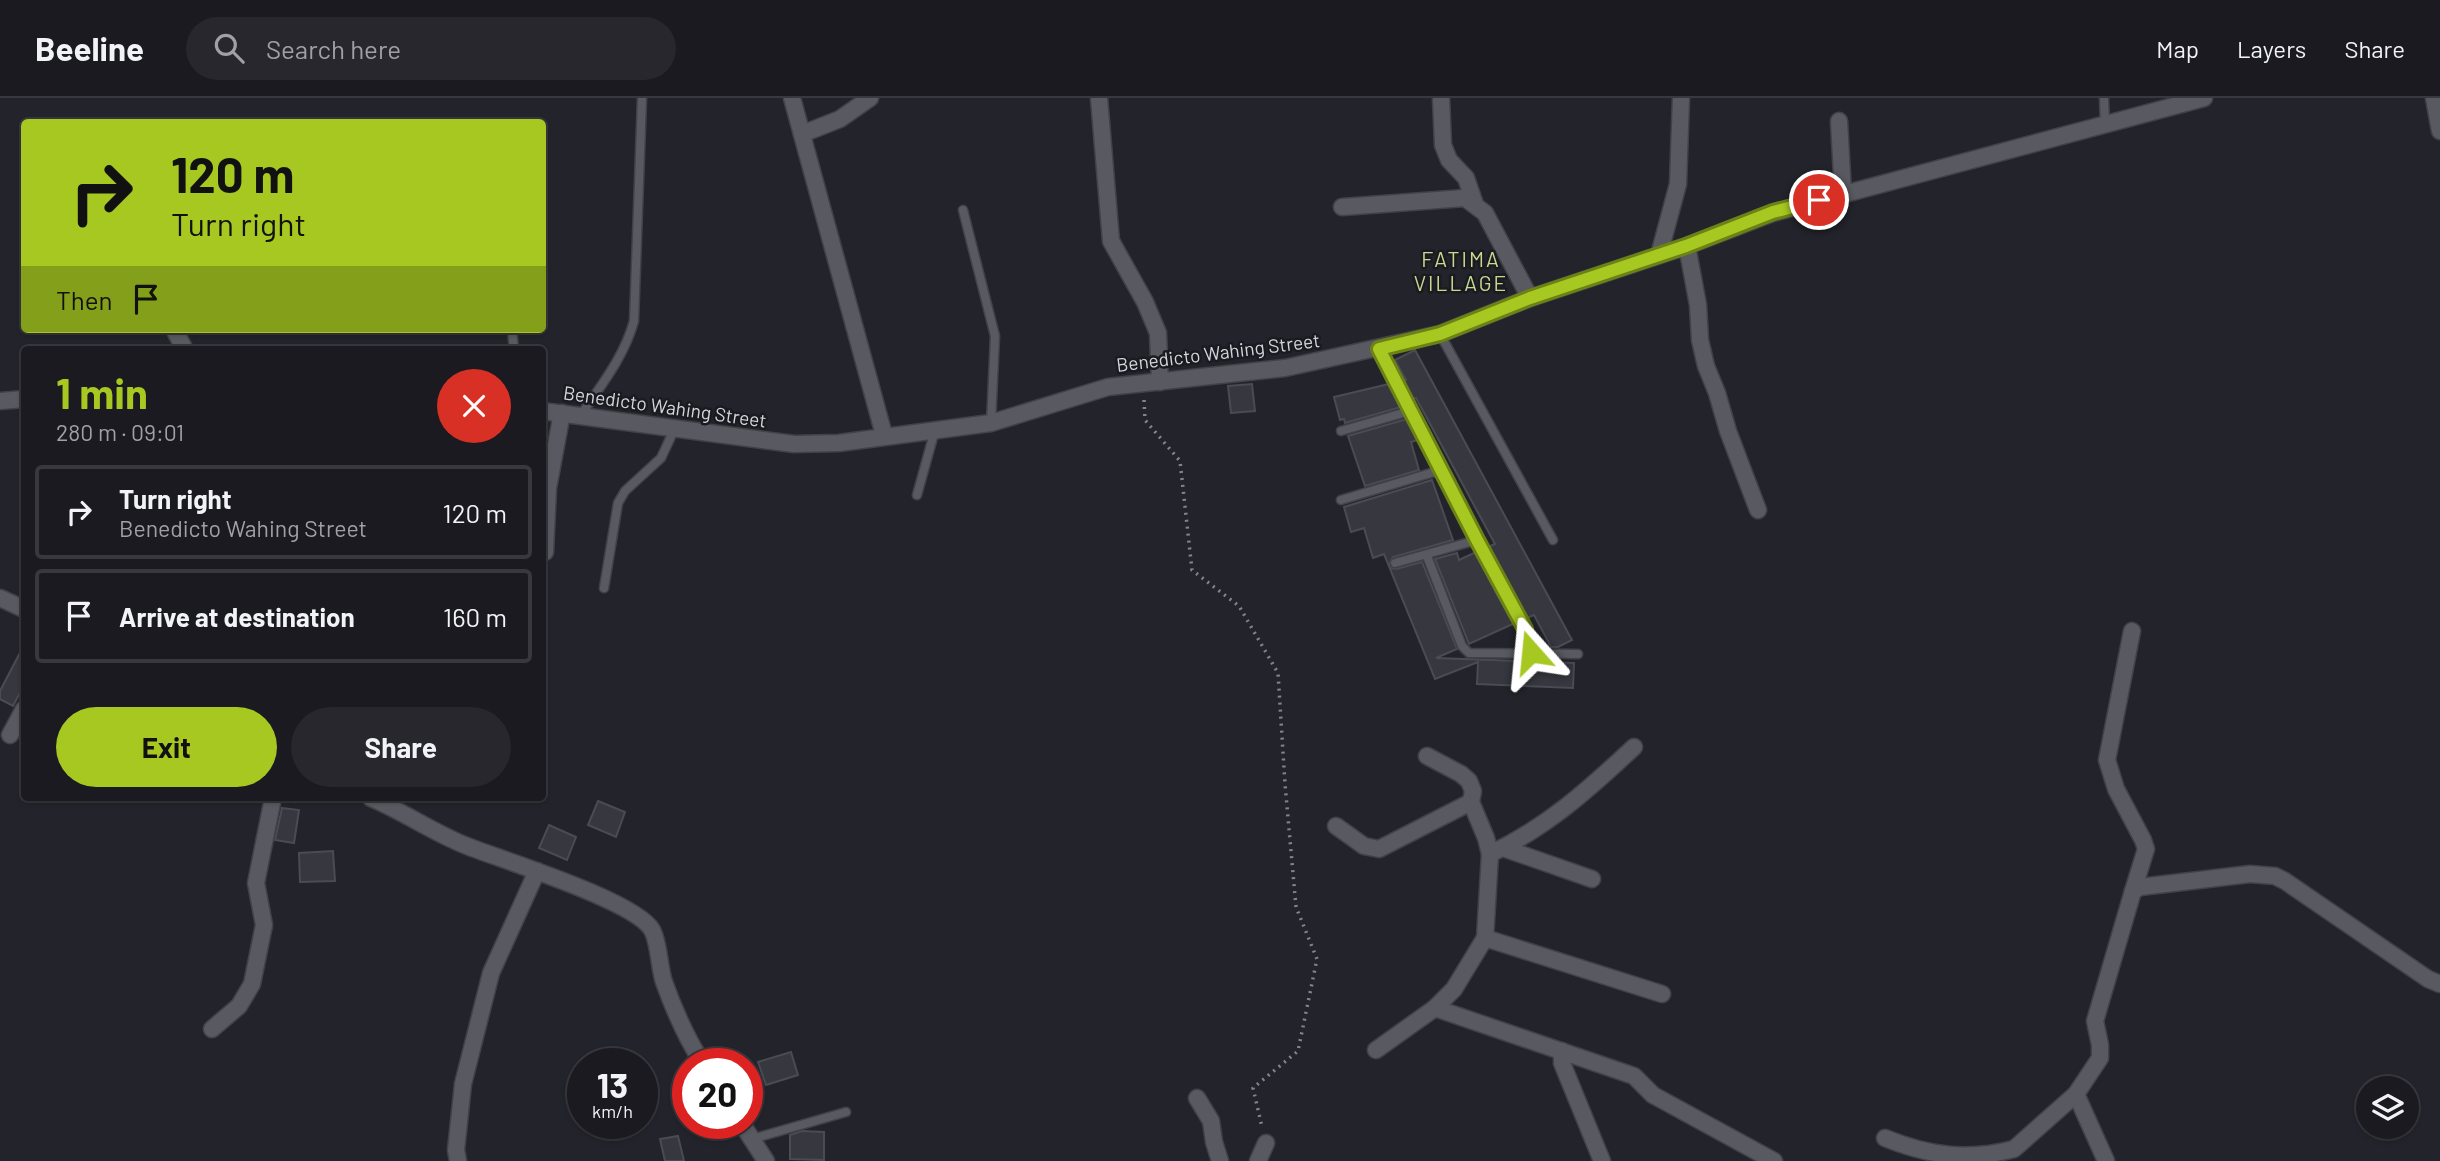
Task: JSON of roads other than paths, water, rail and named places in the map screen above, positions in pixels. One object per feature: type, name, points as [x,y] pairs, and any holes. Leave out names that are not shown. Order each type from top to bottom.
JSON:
[{"type":"street","points":[[792,98],[884,435]]},
{"type":"street","points":[[802,134],[832,123],[870,98]]},
{"type":"street","points":[[1099,98],[1111,241],[1145,302],[1158,333],[1160,382]]},
{"type":"street","points":[[1441,98],[1443,145],[1449,160],[1466,178],[1475,204]]},
{"type":"street","points":[[1659,256],[1678,184],[1681,98]]},
{"type":"street","name":"Benedicto Wahing Street","points":[[546,411],[794,444],[839,443],[991,423],[1108,387],[1285,368],[1440,334],[1530,298],[1659,256],[1773,212],[2204,98]]},
{"type":"street","points":[[2434,98],[2440,131]]},
{"type":"street","points":[[1839,121],[1843,194]]},
{"type":"street","points":[[1342,207],[1465,198],[1485,213],[1530,298]]},
{"type":"street","points":[[1686,246],[1698,304],[1700,340],[1706,366],[1758,510]]},
{"type":"street","points":[[0,401],[21,399]]},
{"type":"street","points":[[546,531],[548,488],[562,413]]},
{"type":"street","points":[[0,598],[21,607]]},
{"type":"street","points":[[1885,1138],[1923,1154],[1968,1160],[2016,1155],[2076,1094],[2100,1058],[2101,1045],[2095,1021],[2146,849],[2144,840],[2116,789],[2107,760],[2132,631]]},
{"type":"street","points":[[10,735],[21,715]]},
{"type":"street","points":[[1497,851],[1573,804],[1634,747]]},
{"type":"street","points":[[1427,757],[1469,780],[1473,791],[1471,802],[1486,838],[1497,851],[1592,879]]},
{"type":"street","points":[[212,1029],[239,1006],[252,984],[264,925],[256,883],[272,801]]},
{"type":"street","points":[[380,801],[465,846],[537,871],[611,903],[640,919],[652,929],[664,981],[693,1048]]},
{"type":"street","points":[[1336,826],[1364,846],[1378,849],[1471,802]]},
{"type":"street","points":[[1376,1050],[1436,1008],[1454,989],[1485,938],[1497,851]]},
{"type":"street","points":[[458,1161],[456,1150],[463,1084],[491,973],[537,871]]},
{"type":"street","points":[[2133,891],[2144,886],[2250,874],[2274,876],[2428,979],[2440,984]]},
{"type":"street","points":[[1485,938],[1661,994]]},
{"type":"street","points":[[1436,1008],[1634,1076],[1653,1094],[1774,1161]]},
{"type":"street","points":[[1562,1051],[1562,1063],[1602,1161]]},
{"type":"street","points":[[2076,1094],[2106,1161]]},
{"type":"street","points":[[1197,1098],[1211,1121],[1220,1161]]},
{"type":"street","points":[[752,1139],[766,1161]]},
{"type":"street","points":[[1258,1161],[1266,1143]]},
{"type":"lane","points":[[581,415],[618,361],[627,345],[634,321],[642,98]]},
{"type":"lane","points":[[2104,98],[2105,126]]},
{"type":"lane","points":[[963,210],[995,336],[991,423]]},
{"type":"lane","points":[[1440,334],[1553,540]]},
{"type":"lane","points":[[1379,349],[1525,629],[1531,652]]},
{"type":"lane","points":[[1341,430],[1410,411]]},
{"type":"lane","points":[[604,588],[618,503],[625,491],[661,458],[675,428]]},
{"type":"lane","points":[[917,495],[935,430]]},
{"type":"lane","points":[[1341,500],[1441,470]]},
{"type":"lane","points":[[1395,564],[1477,540]]},
{"type":"lane","points":[[1427,556],[1462,646],[1469,653],[1578,654]]},
{"type":"lane","points":[[763,1136],[846,1112]]},
{"type":"district","name":"FATIMA VILLAGE","points":[[1461,270]]}]
